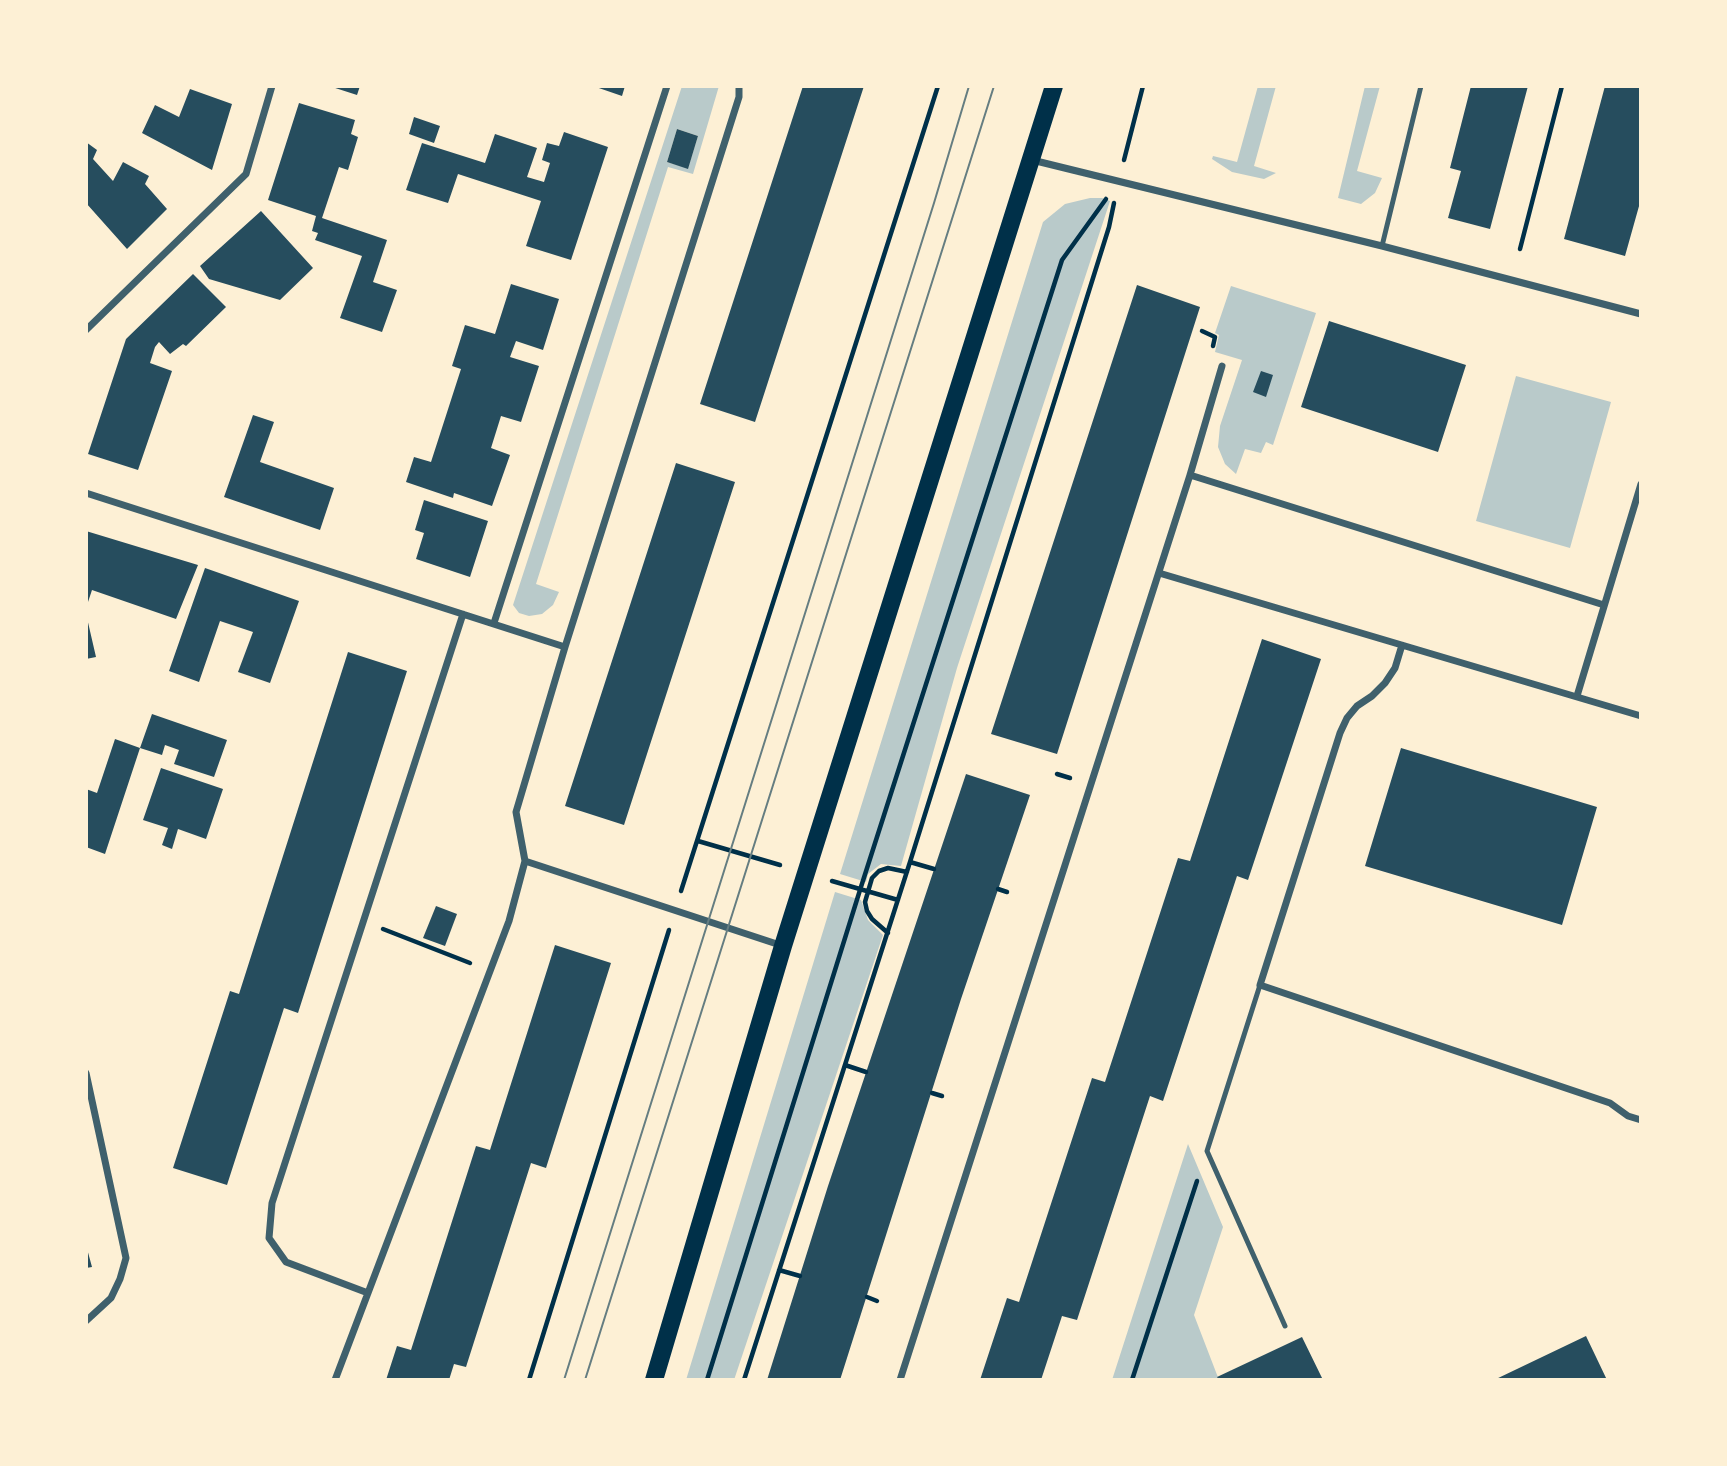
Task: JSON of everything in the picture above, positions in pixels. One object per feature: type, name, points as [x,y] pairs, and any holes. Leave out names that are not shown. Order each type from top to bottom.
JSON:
[{"type":"main road","points":[[654,1380],[783,946],[1054,86]]},
{"type":"street","points":[[86,330],[246,174],[272,86]]},
{"type":"street","points":[[494,623],[667,86]]},
{"type":"street","points":[[335,1380],[509,920],[525,861],[516,812],[565,647],[739,97],[739,86]]},
{"type":"street","points":[[1032,160],[1382,246],[1641,314]]},
{"type":"street","points":[[900,1380],[1191,475],[1222,366]]},
{"type":"street","points":[[1191,475],[1604,606]]},
{"type":"street","points":[[1577,696],[1641,484]]},
{"type":"street","points":[[86,493],[565,647]]},
{"type":"street","points":[[1158,573],[1641,716]]},
{"type":"street","points":[[368,1293],[286,1262],[269,1238],[272,1203],[463,614]]},
{"type":"street","points":[[1402,645],[1395,668],[1385,683],[1357,706],[1340,733],[1260,985],[1610,1103],[1628,1116],[1641,1120]]},
{"type":"street","points":[[525,861],[783,946]]},
{"type":"street","points":[[86,1073],[126,1258],[111,1298],[86,1321]]},
{"type":"lane","points":[[1382,246],[1421,86]]},
{"type":"lane","points":[[1260,985],[1207,1151],[1285,1326]]},
{"type":"path","points":[[529,1380],[675,910],[938,86]]},
{"type":"path","points":[[744,1380],[911,862],[1109,227],[1143,86]]},
{"type":"path","points":[[1520,249],[1562,86]]},
{"type":"path","points":[[707,1380],[860,890],[1062,260],[1119,182]]},
{"type":"path","points":[[698,841],[760,859]]},
{"type":"path","points":[[911,862],[934,869]]},
{"type":"path","points":[[888,933],[867,911],[865,902],[872,878],[879,871],[888,868],[907,872]]},
{"type":"path","points":[[998,889],[1007,892]]},
{"type":"path","points":[[860,890],[898,900]]},
{"type":"path","points":[[363,922],[490,970]]},
{"type":"path","points":[[845,1065],[866,1072]]},
{"type":"path","points":[[932,1093],[942,1096]]},
{"type":"path","points":[[1132,1380],[1207,1151]]},
{"type":"path","points":[[779,1270],[800,1276]]},
{"type":"path","points":[[867,1297],[877,1301]]},
{"type":"shaded area","points":[[682,86],[719,86],[693,174],[668,167],[536,584],[559,592],[553,605],[542,614],[529,616],[519,613],[513,605]],"holes":[[[677,129],[698,136],[688,168],[667,162]]]},
{"type":"shaded area","points":[[1258,86],[1276,86],[1254,166],[1276,173],[1264,179],[1232,172],[1212,159],[1213,156],[1237,162]]},
{"type":"shaded area","points":[[1365,86],[1380,86],[1357,171],[1382,178],[1375,193],[1361,204],[1338,198]]},
{"type":"shaded area","points":[[1090,198],[1110,201],[957,668],[901,866],[881,864],[868,874],[866,882],[840,874],[1043,222],[1065,204]]},
{"type":"shaded area","points":[[1231,286],[1316,313],[1273,445],[1266,442],[1261,453],[1245,449],[1236,474],[1225,464],[1218,447],[1220,426],[1242,360],[1215,352],[1219,335],[1215,333]]},
{"type":"shaded area","points":[[1516,376],[1611,402],[1570,548],[1476,521]]},
{"type":"shaded area","points":[[835,892],[861,900],[868,920],[883,935],[734,1380],[686,1380]]},
{"type":"shaded area","points":[[1188,1144],[1223,1227],[1194,1315],[1219,1380],[1112,1380]]},
{"type":"building","points":[[329,86],[360,86],[357,95]]},
{"type":"building","points":[[593,86],[625,86],[622,96]]},
{"type":"building","points":[[803,86],[864,86],[755,422],[700,404]]},
{"type":"building","points":[[1471,86],[1528,86],[1490,229],[1448,218],[1461,171],[1450,168]]},
{"type":"building","points":[[1605,86],[1641,86],[1641,199],[1625,256],[1564,239]]},
{"type":"building","points":[[190,89],[232,104],[212,170],[142,133],[155,105],[179,117]]},
{"type":"building","points":[[299,103],[355,120],[351,134],[358,137],[348,170],[339,167],[322,218],[387,240],[373,282],[397,290],[382,332],[340,318],[362,256],[315,240],[318,233],[312,231],[316,216],[268,200]]},
{"type":"building","points":[[414,117],[440,126],[434,143],[409,134]]},
{"type":"building","points":[[677,129],[698,136],[688,169],[667,162]]},
{"type":"building","points":[[564,132],[608,147],[571,260],[526,246],[541,201],[458,174],[448,203],[406,190],[422,143],[485,163],[495,134],[537,148],[527,177],[544,182],[550,163],[542,160],[547,143],[559,146]]},
{"type":"building","points":[[86,142],[97,150],[93,159],[113,181],[123,162],[149,176],[145,184],[167,209],[127,249],[86,203]]},
{"type":"building","points":[[261,211],[313,268],[280,300],[209,279],[200,266]]},
{"type":"building","points":[[193,274],[226,307],[186,346],[183,344],[170,354],[159,342],[155,347],[150,363],[172,371],[138,470],[88,454],[126,339]]},
{"type":"building","points":[[511,284],[559,299],[543,350],[516,341],[510,357],[539,366],[521,422],[501,416],[491,448],[510,455],[492,506],[454,493],[453,498],[406,482],[414,457],[431,462],[461,369],[452,366],[465,325],[495,334]]},
{"type":"building","points":[[1137,285],[1200,307],[1057,754],[991,734]]},
{"type":"building","points":[[1329,321],[1466,365],[1438,452],[1301,407]]},
{"type":"building","points":[[1261,371],[1273,375],[1266,397],[1253,392]]},
{"type":"building","points":[[253,415],[274,422],[260,462],[334,488],[320,530],[224,497]]},
{"type":"building","points":[[676,463],[735,482],[624,825],[565,806]]},
{"type":"building","points":[[424,500],[488,521],[470,577],[416,559],[424,533],[415,530]]},
{"type":"building","points":[[86,531],[198,565],[176,619],[92,590],[86,608]]},
{"type":"building","points":[[205,568],[299,601],[270,683],[238,672],[253,632],[220,621],[199,682],[169,671]]},
{"type":"building","points":[[86,619],[96,657],[86,659]]},
{"type":"building","points":[[1262,639],[1321,659],[1248,880],[1237,876],[1163,1101],[1150,1096],[1077,1320],[1062,1316],[1041,1380],[980,1380],[1007,1298],[1019,1302],[1092,1078],[1105,1082],[1178,858],[1190,861]]},
{"type":"building","points":[[348,652],[407,671],[298,1013],[284,1008],[227,1185],[173,1168],[230,991],[239,994]]},
{"type":"building","points":[[152,714],[227,740],[214,777],[174,764],[179,750],[165,745],[162,755],[140,748]]},
{"type":"building","points":[[115,739],[140,748],[105,854],[86,847],[86,789],[97,793]]},
{"type":"building","points":[[1401,748],[1597,807],[1562,925],[1365,866]]},
{"type":"building","points":[[161,768],[223,789],[206,839],[178,829],[172,849],[162,845],[168,828],[143,820]]},
{"type":"building","points":[[966,774],[1030,795],[961,999],[840,1380],[767,1380],[828,1186]]},
{"type":"building","points":[[436,906],[457,914],[445,946],[423,938]]},
{"type":"building","points":[[555,945],[611,963],[546,1168],[531,1163],[466,1367],[454,1364],[449,1380],[386,1380],[397,1346],[411,1350],[476,1146],[490,1150]]},
{"type":"building","points":[[86,1245],[92,1267],[86,1268]]},
{"type":"building","points":[[1586,1336],[1607,1380],[1494,1380]]},
{"type":"building","points":[[1302,1337],[1323,1380],[1219,1380],[1217,1377]]},
{"type":"tram line","points":[[564,1380],[969,86]]},
{"type":"tram line","points":[[585,1380],[994,86]]}]
